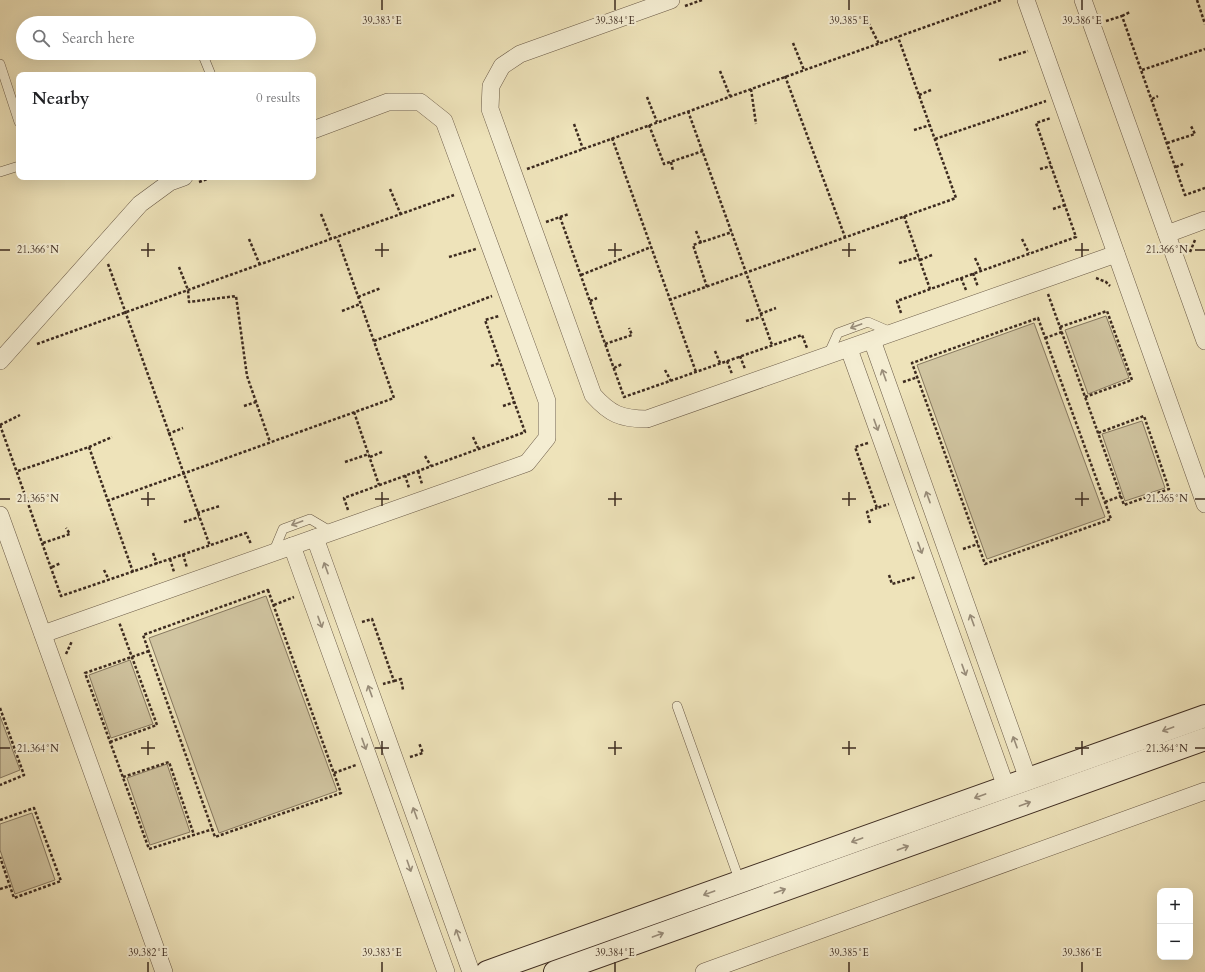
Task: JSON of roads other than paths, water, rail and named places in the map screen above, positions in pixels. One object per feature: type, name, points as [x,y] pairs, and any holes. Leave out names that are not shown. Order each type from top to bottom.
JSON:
[{"type":"main road","points":[[487,972],[1205,716]]},
{"type":"main road","points":[[555,972],[1205,739]]},
{"type":"street","points":[[1026,0],[1205,504]]},
{"type":"street","points":[[1083,0],[1205,341]]},
{"type":"street","points":[[668,3],[520,54],[502,66],[490,86],[490,109],[593,395],[605,409],[625,419],[647,420],[1116,254]]},
{"type":"street","points":[[43,634],[527,463],[547,438],[547,401],[444,121],[420,102],[388,102],[316,129]]},
{"type":"street","points":[[0,361],[140,204],[170,182],[176,180]]},
{"type":"street","points":[[1166,234],[1205,220]]},
{"type":"street","points":[[872,340],[1028,779]]},
{"type":"street","points":[[848,349],[1006,787]]},
{"type":"street","points":[[0,515],[164,972]]},
{"type":"street","points":[[315,538],[399,758],[471,972]]},
{"type":"street","points":[[292,546],[366,763],[446,972]]},
{"type":"street","points":[[366,763],[399,758]]},
{"type":"street","points":[[704,972],[1205,791]]},
{"type":"lane","points":[[205,60],[210,72]]},
{"type":"lane","points":[[0,64],[16,113]]},
{"type":"lane","points":[[0,172],[16,167]]},
{"type":"lane","points":[[828,356],[838,333],[856,326],[868,322],[892,333]]},
{"type":"lane","points":[[273,553],[283,529],[310,519],[332,532]]},
{"type":"lane","points":[[677,706],[740,882]]}]
